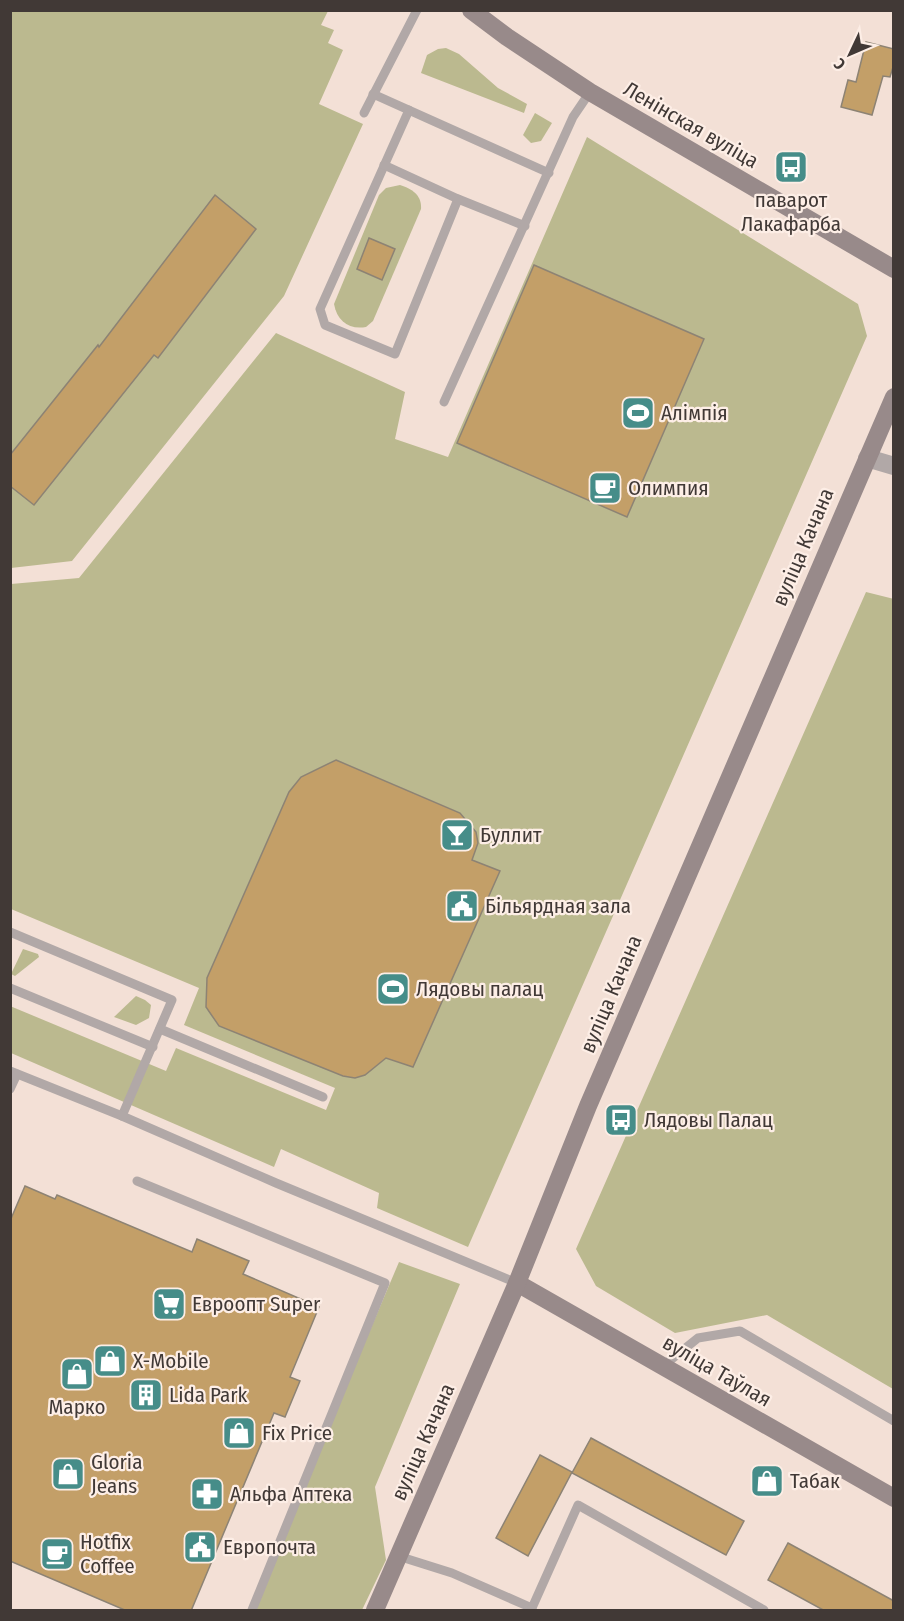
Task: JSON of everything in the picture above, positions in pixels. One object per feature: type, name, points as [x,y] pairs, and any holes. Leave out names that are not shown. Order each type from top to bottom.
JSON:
[{"type":"main road","name":"Ленінская вуліца","points":[[471,10],[507,37],[590,92],[894,269]]},
{"type":"main road","name":"вуліца Качана","points":[[375,1611],[517,1283],[588,1106],[894,397]]},
{"type":"main road","name":"вуліца Таўлая","points":[[517,1283],[894,1498]]},
{"type":"street","points":[[867,458],[894,466]]},
{"type":"lane","points":[[364,112],[417,10]]},
{"type":"lane","points":[[444,402],[573,117],[590,92]]},
{"type":"lane","points":[[373,94],[549,173]]},
{"type":"lane","points":[[409,110],[320,309],[325,325],[395,354],[458,199]]},
{"type":"lane","points":[[384,165],[458,199],[525,226]]},
{"type":"lane","points":[[10,932],[172,1000],[122,1116]]},
{"type":"lane","points":[[10,988],[153,1047]]},
{"type":"lane","points":[[160,1029],[322,1097]]},
{"type":"lane","points":[[10,1089],[14,1073],[122,1116],[517,1283]]},
{"type":"lane","points":[[137,1181],[385,1284],[252,1611]]},
{"type":"lane","points":[[663,1366],[698,1338],[740,1331],[894,1421]]},
{"type":"lane","points":[[398,1556],[452,1573],[532,1609],[578,1505],[764,1611]]},
{"type":"shaded area","points":[[10,11],[328,11],[321,25],[334,30],[328,43],[343,50],[319,104],[363,124],[284,296],[72,561],[11,568]]},
{"type":"shaded area","points":[[446,48],[459,54],[498,88],[527,104],[524,113],[421,73],[427,55],[438,49]]},
{"type":"shaded area","points":[[535,113],[552,123],[541,141],[531,143],[523,135]]},
{"type":"shaded area","points":[[587,137],[858,304],[867,336],[468,1247],[377,1208],[379,1193],[281,1149],[274,1167],[11,1053],[10,1006],[166,1071],[176,1048],[326,1110],[335,1088],[184,1025],[199,988],[11,909],[11,584],[79,578],[276,333],[405,392],[395,439],[448,457]],"holes":[[[534,265],[704,339],[627,517],[457,443]],[[336,760],[460,813],[475,832],[472,860],[386,1058],[366,1073],[350,1077],[220,1026],[206,1007],[207,978],[289,792],[301,777]]]},
{"type":"shaded area","points":[[400,185],[415,193],[420,200],[421,209],[373,321],[366,327],[349,326],[341,320],[334,304],[379,195],[386,188]]},
{"type":"shaded area","points":[[866,592],[894,599],[893,1389],[767,1315],[675,1333],[596,1286],[576,1249]]},
{"type":"shaded area","points":[[23,949],[38,954],[39,957],[15,976],[11,974]]},
{"type":"shaded area","points":[[136,996],[151,1005],[149,1018],[136,1025],[114,1017]]},
{"type":"shaded area","points":[[399,1262],[460,1284],[375,1487],[386,1560],[362,1610],[251,1610]]},
{"type":"building","points":[[866,42],[894,49],[894,64],[890,77],[883,76],[872,115],[841,107],[848,80],[856,82]]},
{"type":"building","points":[[215,195],[256,229],[158,358],[154,355],[34,505],[10,486],[10,455],[98,345],[99,347]]},
{"type":"building","points":[[369,238],[395,249],[382,280],[357,269]]},
{"type":"building","points":[[534,265],[704,339],[627,517],[457,443]]},
{"type":"building","points":[[336,760],[460,813],[476,832],[478,843],[472,860],[500,871],[413,1067],[386,1058],[365,1075],[355,1078],[343,1076],[219,1026],[206,1007],[207,978],[289,792],[301,777]]},
{"type":"building","name":"Lida Park","points":[[25,1186],[55,1199],[57,1195],[192,1252],[197,1239],[249,1261],[243,1274],[319,1307],[290,1377],[300,1381],[285,1417],[274,1413],[191,1611],[127,1611],[10,1561],[10,1221]]},
{"type":"building","points":[[591,1438],[744,1521],[726,1555],[572,1473]]},
{"type":"building","points":[[540,1455],[572,1472],[528,1556],[496,1538]]},
{"type":"building","points":[[788,1543],[894,1601],[894,1611],[825,1611],[768,1580]]},
{"type":"place","name":"паварот Лакафарба","points":[[791,167]]},
{"type":"place","name":"Алімпія","points":[[638,413]]},
{"type":"place","name":"Олимпия","points":[[605,488]]},
{"type":"place","name":"Буллит","points":[[457,835]]},
{"type":"place","name":"Більярдная зала","points":[[462,906]]},
{"type":"place","name":"Лядовы палац","points":[[393,989]]},
{"type":"place","name":"Лядовы Палац","points":[[621,1120]]},
{"type":"place","name":"Евроопт Super","points":[[169,1304]]},
{"type":"place","name":"X-Mobile","points":[[110,1361]]},
{"type":"place","name":"Марко","points":[[77,1374]]},
{"type":"place","name":"Lida Park","points":[[146,1395]]},
{"type":"place","name":"Fix Price","points":[[239,1433]]},
{"type":"place","name":"Gloria Jeans","points":[[68,1474]]},
{"type":"place","name":"Табак","points":[[767,1481]]},
{"type":"place","name":"Альфа Аптека","points":[[207,1494]]},
{"type":"place","name":"Европочта","points":[[200,1547]]},
{"type":"place","name":"Hotfix Coffee","points":[[57,1554]]}]
